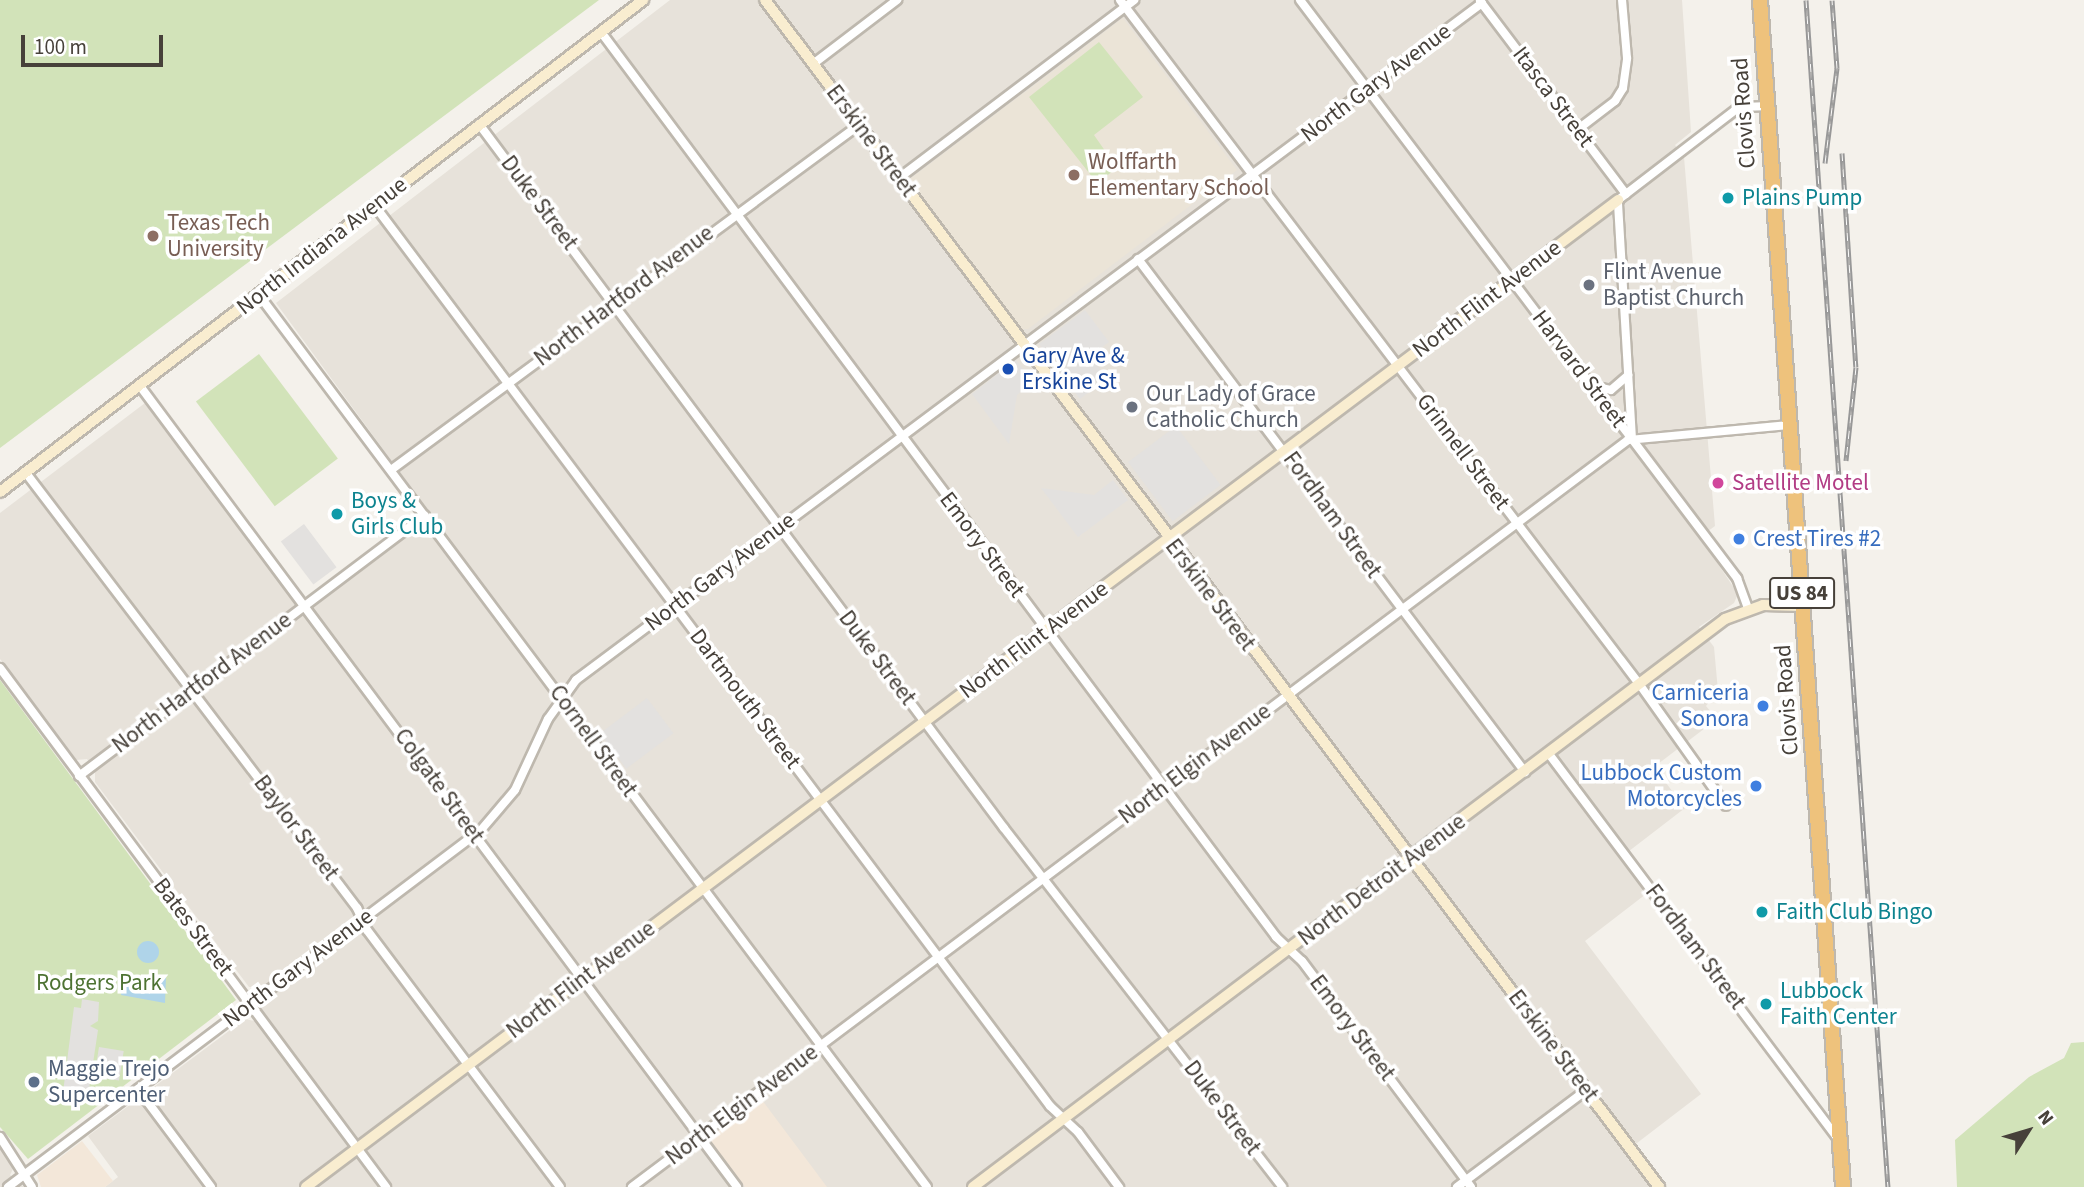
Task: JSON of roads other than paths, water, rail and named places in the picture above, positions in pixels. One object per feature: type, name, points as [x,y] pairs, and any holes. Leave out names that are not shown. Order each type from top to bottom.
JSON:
[{"type":"highway","name":"Clovis Road","points":[[1760,0],[1843,1187]]},
{"type":"street","name":"North Indiana Avenue","points":[[0,492],[643,0]]},
{"type":"street","name":"Erskine Street","points":[[765,0],[1659,1187]]},
{"type":"street","points":[[813,64],[897,0]]},
{"type":"street","points":[[899,178],[1123,3],[1134,0]]},
{"type":"street","name":"Harvard Street","points":[[1300,0],[1737,578],[1748,608]]},
{"type":"street","points":[[1577,130],[1615,101],[1623,88],[1627,58],[1622,0]]},
{"type":"street","name":"North Gary Avenue","points":[[8,1187],[475,834],[515,790],[561,698],[576,680],[900,436],[1368,90],[1481,2]]},
{"type":"street","name":"Itasca Street","points":[[1481,2],[1577,130],[1622,197]]},
{"type":"street","name":"Grinnell Street","points":[[1123,3],[1640,685],[1726,806]]},
{"type":"street","name":"Emory Street","points":[[601,32],[1163,787],[1469,1184]]},
{"type":"street","name":"North Flint Avenue","points":[[306,1187],[1740,107],[1766,106]]},
{"type":"street","name":"Duke Street","points":[[479,124],[1042,878],[1282,1187]]},
{"type":"street","name":"North Hartford Avenue","points":[[391,470],[736,213],[859,125]]},
{"type":"street","points":[[1622,197],[1632,439],[1790,425]]},
{"type":"street","name":"Dartmouth Street","points":[[375,206],[939,957],[1119,1187]]},
{"type":"street","name":"Fordham Street","points":[[1138,259],[1285,450],[1525,772]]},
{"type":"street","name":"Cornell Street","points":[[259,295],[927,1187]]},
{"type":"street","points":[[1592,386],[1611,390],[1628,375]]},
{"type":"street","name":"Colgate Street","points":[[139,386],[737,1187]]},
{"type":"street","name":"North Elgin Avenue","points":[[632,1187],[1401,608],[1632,439]]},
{"type":"street","name":"Baylor Street","points":[[26,472],[560,1187]]},
{"type":"street","name":"North Hartford Avenue","points":[[79,776],[425,515]]},
{"type":"street","name":"North Detroit Avenue","points":[[973,1187],[1725,619],[1748,608],[1803,606]]},
{"type":"street","name":"Bates Street","points":[[0,668],[386,1187]]},
{"type":"street","name":"Fordham Street","points":[[1549,754],[1840,1141]]},
{"type":"street","points":[[138,1089],[211,1187]]},
{"type":"street","points":[[1457,1187],[1469,1184],[1586,1090]]},
{"type":"street","points":[[0,1137],[32,1187]]},
{"type":"water","points":[[144,941],[152,941],[159,948],[159,956],[152,963],[144,963],[137,956],[137,948]]},
{"type":"water","points":[[124,976],[166,977],[165,1003],[121,995]]},
{"type":"railway","points":[[1806,0],[1888,1187]]},
{"type":"railway","points":[[1825,163],[1837,68],[1832,0]]},
{"type":"railway","points":[[1842,153],[1856,367],[1846,460]]},
{"type":"place","name":"Wolffarth Elementary School","points":[[1074,175]]},
{"type":"place","name":"Plains Pump","points":[[1728,198]]},
{"type":"place","name":"Texas Tech University","points":[[153,236]]},
{"type":"place","name":"Flint Avenue Baptist Church","points":[[1589,285]]},
{"type":"place","name":"Gary Ave & Erskine St","points":[[1008,369]]},
{"type":"place","name":"Our Lady of Grace Catholic Church","points":[[1132,407]]},
{"type":"place","name":"Satellite Motel","points":[[1718,483]]},
{"type":"place","name":"Boys & Girls Club","points":[[337,514]]},
{"type":"place","name":"Crest Tires #2","points":[[1739,539]]},
{"type":"place","name":"Carniceria Sonora","points":[[1763,706]]},
{"type":"place","name":"Lubbock Custom Motorcycles","points":[[1756,786]]},
{"type":"place","name":"Faith Club Bingo","points":[[1762,912]]},
{"type":"place","name":"Lubbock Faith Center","points":[[1766,1004]]},
{"type":"place","name":"Maggie Trejo Supercenter","points":[[34,1082]]},
{"type":"park label","name":"Rodgers Park","points":[[99,983]]}]
